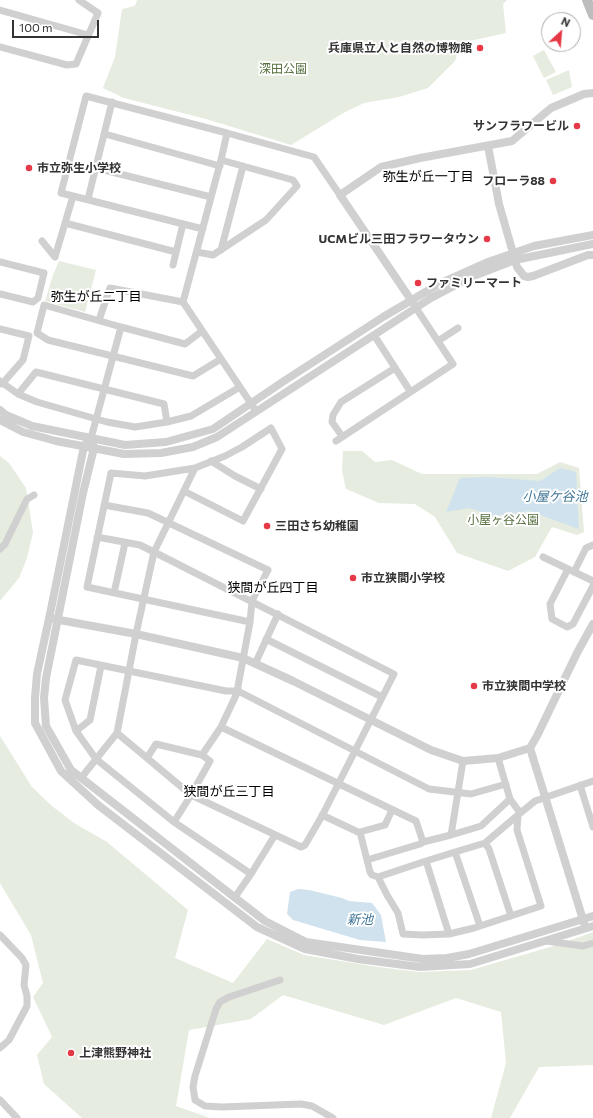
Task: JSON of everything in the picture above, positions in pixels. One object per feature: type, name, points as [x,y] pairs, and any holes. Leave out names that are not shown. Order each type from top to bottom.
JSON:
[{"type":"main road","points":[[587,0],[593,14]]},
{"type":"street","points":[[0,47],[67,65],[76,64],[98,13],[79,0]]},
{"type":"street","points":[[0,10],[88,35]]},
{"type":"street","points":[[340,194],[381,167],[420,158],[512,141],[551,108],[584,94],[593,93]]},
{"type":"street","points":[[203,229],[61,193],[86,96],[314,157],[453,364],[339,439],[332,422],[333,415],[341,402],[395,368]]},
{"type":"street","points":[[88,199],[112,102]]},
{"type":"street","points":[[227,133],[221,163],[184,299],[202,331],[257,410]]},
{"type":"street","points":[[105,134],[221,163],[243,166],[293,180],[297,186],[266,220],[213,255],[197,252]]},
{"type":"street","points":[[488,146],[499,204],[514,257],[520,272],[524,276],[534,276],[588,255],[593,255]]},
{"type":"street","points":[[221,250],[243,166]]},
{"type":"street","points":[[96,168],[211,197]]},
{"type":"street","points":[[42,241],[55,257],[73,196]]},
{"type":"street","points":[[65,223],[176,252]]},
{"type":"street","points":[[173,265],[183,224]]},
{"type":"street","points":[[0,420],[23,432],[56,441],[124,454],[161,452],[193,447],[216,437],[430,298],[534,246],[593,235]]},
{"type":"street","points":[[0,410],[6,415],[32,426],[125,445],[166,442],[213,429],[411,300],[439,284],[488,262],[593,244]]},
{"type":"street","points":[[0,262],[44,273],[38,298],[33,302],[0,294]]},
{"type":"street","points":[[99,320],[110,288],[184,299]]},
{"type":"street","points":[[202,331],[185,344],[44,305],[37,333],[48,340],[193,376],[221,359]]},
{"type":"street","points":[[121,327],[91,438],[84,446],[37,674],[35,723],[61,771],[98,805],[257,927],[305,949],[358,959],[420,967],[470,964],[589,927],[582,919],[530,748]]},
{"type":"street","points":[[438,341],[458,328]]},
{"type":"street","points":[[0,329],[29,336],[22,360],[1,382],[18,394],[37,402],[96,418],[135,427],[167,422],[191,416],[240,387]]},
{"type":"street","points":[[374,335],[410,391]]},
{"type":"street","points":[[18,394],[36,372],[164,404],[167,422]]},
{"type":"street","points":[[184,491],[243,521],[282,448],[271,428],[242,447],[195,468],[145,476],[110,473],[87,587],[250,622]]},
{"type":"street","points":[[91,438],[94,448],[83,493],[44,698],[46,726],[71,770],[266,921],[306,942],[423,959],[447,958],[469,954],[593,916]]},
{"type":"street","points":[[212,461],[235,476],[261,489]]},
{"type":"street","points":[[81,778],[117,733],[130,672],[136,634],[154,552],[195,468]]},
{"type":"street","points":[[0,549],[5,544],[27,499],[34,495]]},
{"type":"street","points":[[104,505],[148,513],[268,570],[252,601],[250,622],[238,691],[221,726],[202,755]]},
{"type":"street","points":[[97,537],[140,545],[394,674],[322,815],[305,845],[301,847],[191,795],[117,733]]},
{"type":"street","points":[[114,593],[125,542]]},
{"type":"street","points":[[593,545],[586,548],[550,604],[552,619],[567,627],[573,624],[593,586]]},
{"type":"street","points":[[543,557],[593,581]]},
{"type":"street","points":[[255,664],[278,614]]},
{"type":"street","points":[[49,619],[136,634],[243,658],[431,750],[463,761],[498,758],[530,748],[593,624]]},
{"type":"street","points":[[266,639],[382,697]]},
{"type":"street","points":[[251,874],[174,822],[96,759],[76,731],[65,700],[76,660],[226,691],[238,691],[428,789],[471,794],[506,784]]},
{"type":"street","points":[[76,731],[90,720],[101,666]]},
{"type":"street","points":[[221,726],[416,821],[423,842]]},
{"type":"street","points":[[147,758],[156,744],[202,755],[210,760],[174,822]]},
{"type":"street","points":[[378,877],[398,913],[403,934],[449,934],[480,926],[541,906],[517,830],[520,814],[510,799],[498,758]]},
{"type":"street","points":[[451,835],[463,761]]},
{"type":"street","points":[[360,832],[372,875],[378,877],[485,843],[535,801],[593,781]]},
{"type":"street","points":[[580,785],[593,827]]},
{"type":"street","points":[[367,860],[423,842],[481,826],[510,799]]},
{"type":"street","points":[[322,815],[360,832],[385,825],[392,810]]},
{"type":"street","points":[[235,897],[275,835]]},
{"type":"street","points":[[485,843],[489,849],[511,916]]},
{"type":"street","points":[[455,852],[480,926]]},
{"type":"street","points":[[426,861],[449,934]]},
{"type":"street","points":[[0,935],[22,958],[26,965],[24,985],[27,996],[27,1006],[10,1040],[0,1048]]},
{"type":"street","points":[[545,940],[583,946],[593,943]]},
{"type":"street","points":[[280,980],[229,997],[220,1002],[216,1009],[195,1076],[193,1087],[195,1100],[205,1106],[222,1107],[301,1104],[312,1106],[333,1118]]},
{"type":"street","points":[[0,1100],[17,1118]]},
{"type":"green space","name":"深田公園","points":[[137,0],[507,0],[503,4],[506,33],[461,43],[455,61],[428,88],[399,97],[364,103],[345,112],[291,145],[206,119],[124,98],[103,88],[115,57],[122,9],[135,6]]},
{"type":"green space","points":[[541,52],[545,52],[556,72],[544,78],[533,56]]},
{"type":"green space","points":[[569,70],[572,87],[553,95],[546,80]]},
{"type":"green space","points":[[59,261],[96,270],[85,312],[45,301]]},
{"type":"green space","name":"小屋ヶ谷公園","points":[[343,451],[362,451],[375,462],[392,460],[422,474],[537,474],[560,462],[579,468],[584,532],[577,535],[552,527],[535,557],[508,571],[457,553],[435,517],[415,504],[379,503],[346,489],[342,471]]},
{"type":"green space","points":[[0,456],[9,463],[26,488],[33,532],[27,558],[19,578],[0,601]]},
{"type":"green space","points":[[0,736],[32,787],[52,806],[74,823],[107,842],[188,910],[175,958],[233,983],[267,939],[304,955],[419,972],[471,970],[557,945],[593,932],[593,1065],[539,1067],[510,1118],[491,1118],[506,1063],[501,1012],[456,998],[384,1025],[283,995],[251,1019],[189,1030],[176,1106],[210,1118],[82,1118],[44,1084],[37,1055],[52,1037],[33,997],[43,983],[31,935],[0,883]]},
{"type":"water","name":"小屋ケ谷池","points":[[560,468],[576,472],[579,529],[529,511],[493,516],[469,508],[446,512],[460,478],[488,477],[540,481]]},
{"type":"water","name":"新池","points":[[298,889],[309,890],[349,901],[372,903],[381,915],[386,942],[360,940],[293,920],[287,914],[290,892]]},
{"type":"place","name":"兵庫県立人と自然の博物館","points":[[480,48]]},
{"type":"place","name":"サンフラワービル","points":[[577,126]]},
{"type":"place","name":"市立弥生小学校","points":[[29,168]]},
{"type":"place","name":"フローラ88","points":[[553,181]]},
{"type":"place","name":"UCMビル三田フラワータウン","points":[[487,239]]},
{"type":"place","name":"ファミリーマート","points":[[418,283]]},
{"type":"place","name":"三田さち幼稚園","points":[[267,526]]},
{"type":"place","name":"市立狭間小学校","points":[[353,578]]},
{"type":"place","name":"市立狭間中学校","points":[[474,686]]},
{"type":"place","name":"上津熊野神社","points":[[71,1053]]},
{"type":"district","name":"弥生が丘一丁目","points":[[428,177]]},
{"type":"district","name":"弥生が丘二丁目","points":[[96,297]]},
{"type":"district","name":"狭間が丘四丁目","points":[[273,588]]},
{"type":"district","name":"狭間が丘三丁目","points":[[229,792]]}]
